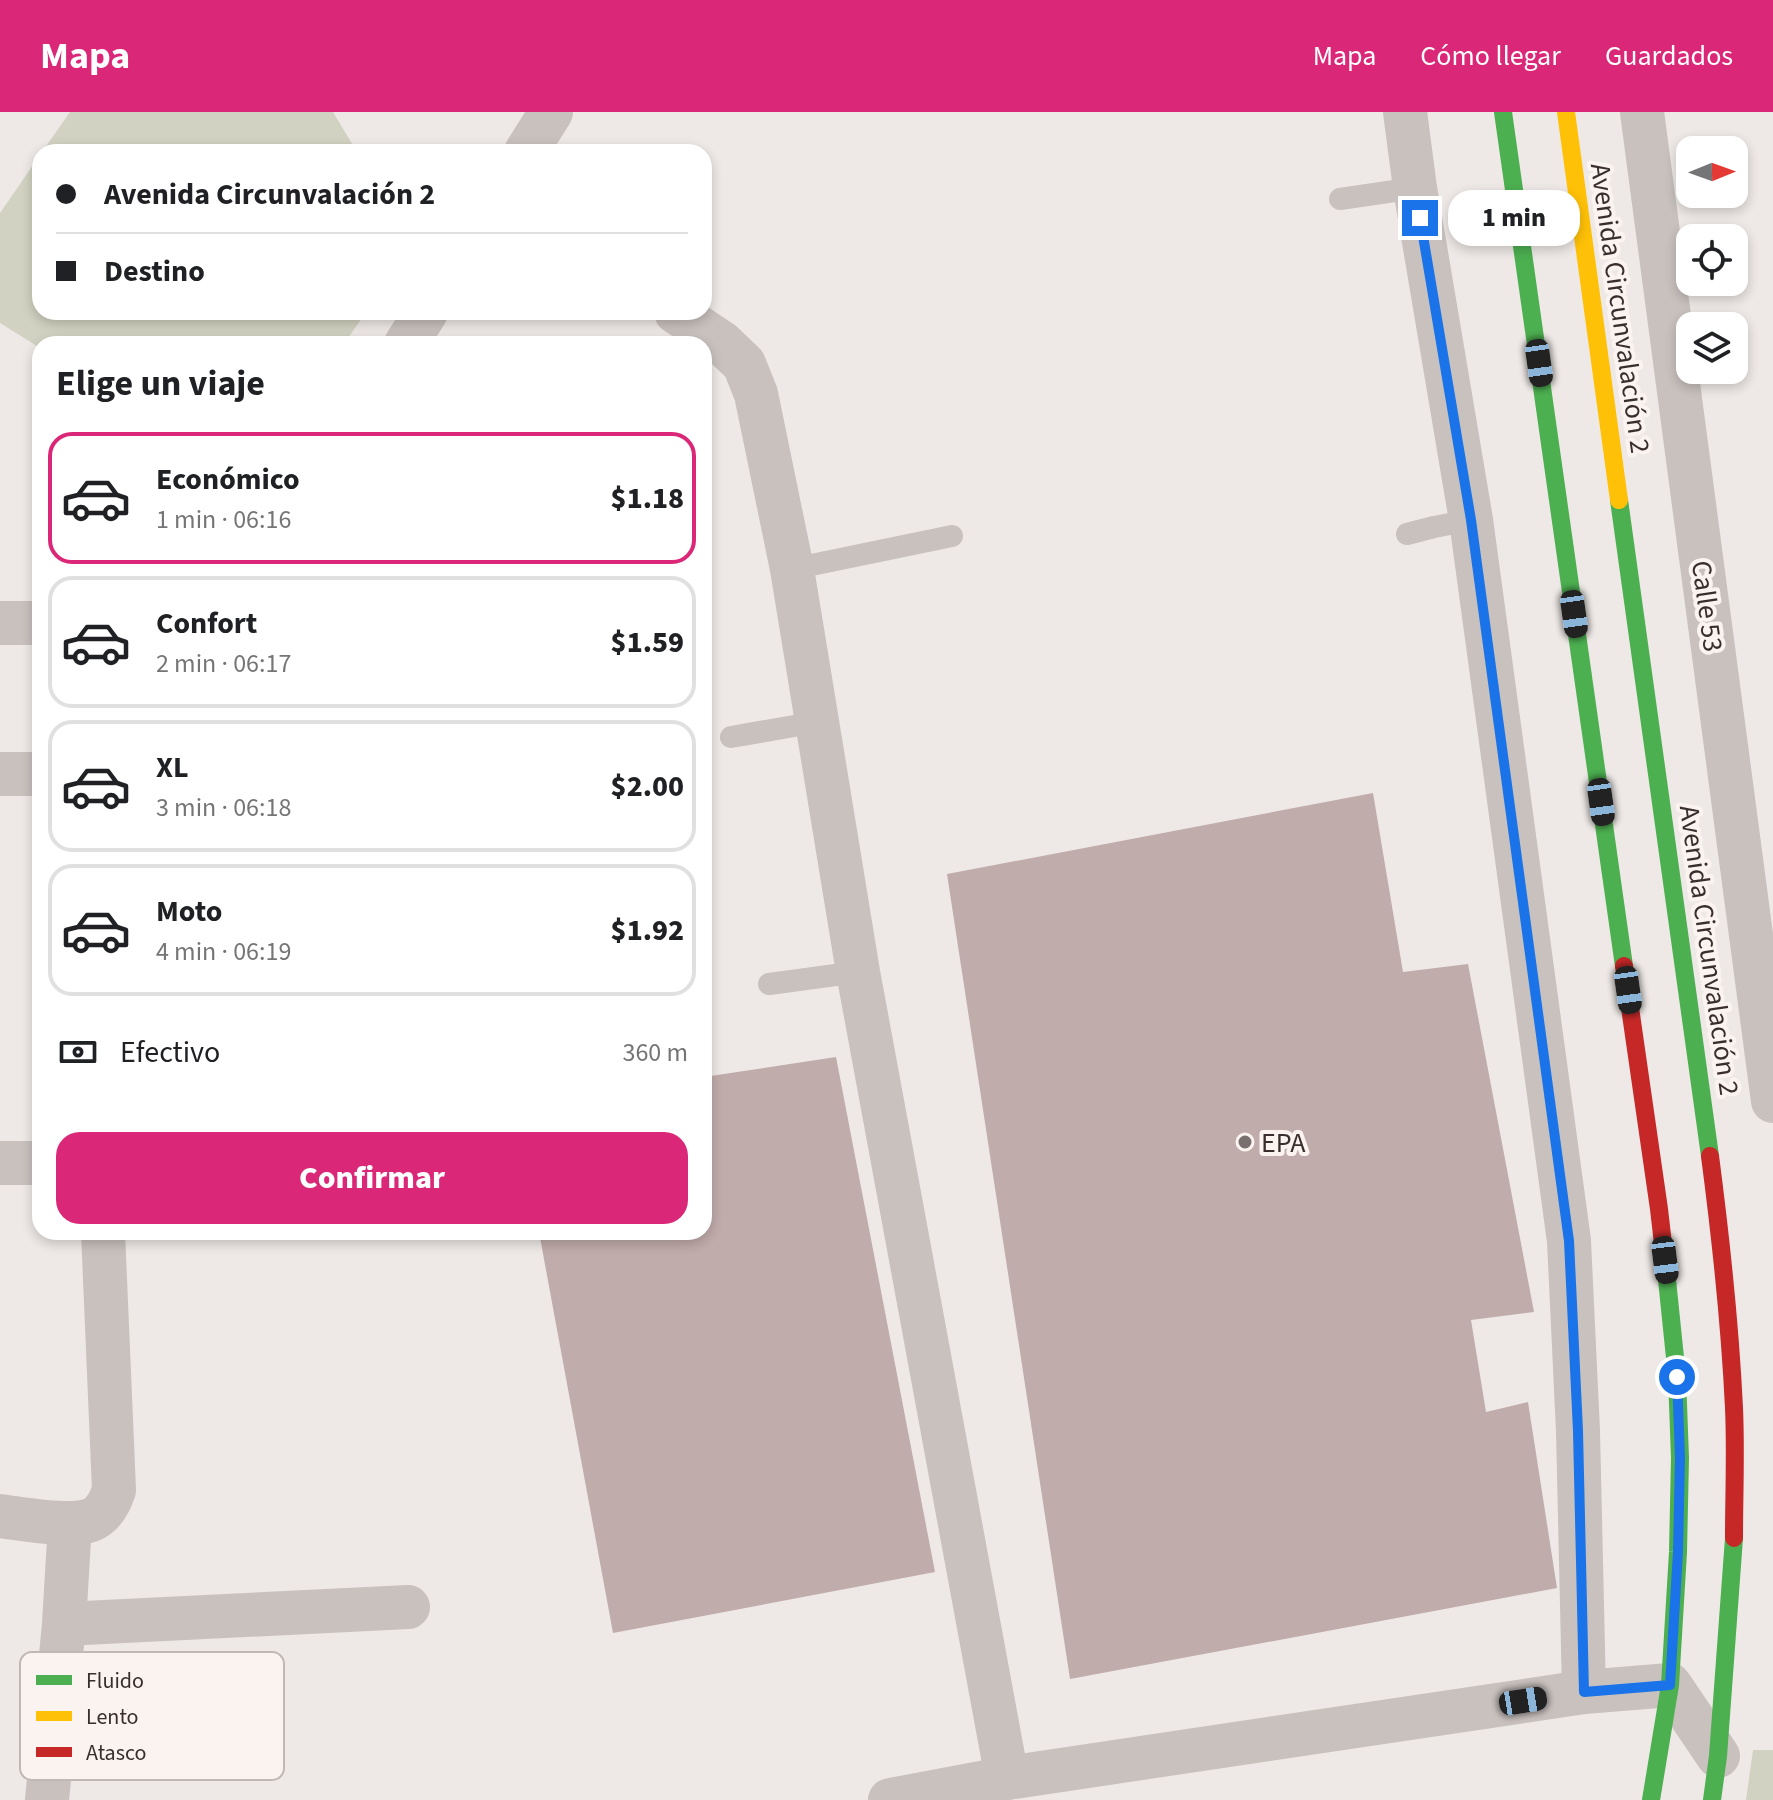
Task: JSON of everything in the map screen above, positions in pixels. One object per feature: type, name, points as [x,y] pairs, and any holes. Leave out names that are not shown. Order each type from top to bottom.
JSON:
[{"type":"main road","points":[[1503,112],[1659,1209],[1677,1377],[1680,1458],[1678,1552],[1670,1685],[1651,1800]]},
{"type":"main road","name":"Avenida Circunvalación 2","points":[[1566,112],[1726,1291],[1734,1412],[1734,1547],[1712,1800]]},
{"type":"street","points":[[531,144],[551,112]]},
{"type":"street","points":[[1405,112],[1471,520],[1569,1241],[1578,1431],[1584,1692]]},
{"type":"street","name":"Calle 53","points":[[1642,112],[1757,863],[1773,1101]]},
{"type":"street","points":[[688,320],[712,336]]},
{"type":"street","points":[[712,336],[744,364],[756,394],[792,569],[858,972],[1007,1778]]},
{"type":"street","points":[[0,623],[32,623]]},
{"type":"street","points":[[0,774],[32,774]]},
{"type":"street","points":[[0,1163],[32,1163]]},
{"type":"street","points":[[0,1516],[70,1523],[90,1520],[109,1503],[114,1490],[103,1240]]},
{"type":"street","points":[[61,1652],[70,1523]]},
{"type":"street","points":[[64,1624],[408,1607]]},
{"type":"street","points":[[890,1800],[1007,1778],[1584,1692],[1670,1685],[1718,1756]]},
{"type":"street","points":[[47,1800],[49,1780]]},
{"type":"lane","points":[[1340,199],[1415,188]]},
{"type":"lane","points":[[1407,534],[1471,520]]},
{"type":"lane","points":[[792,569],[952,536]]},
{"type":"lane","points":[[731,737],[817,722]]},
{"type":"lane","points":[[769,984],[858,972]]},
{"type":"green space","points":[[70,112],[333,112],[352,144],[48,144]]},
{"type":"green space","points":[[32,167],[32,320],[360,320],[350,336],[32,336],[32,343],[0,323],[0,213]]},
{"type":"green space","points":[[1753,1750],[1773,1750],[1773,1800],[1746,1800]]},
{"type":"building","name":"EPA","points":[[1373,793],[1403,972],[1468,964],[1534,1312],[1471,1320],[1486,1412],[1528,1402],[1557,1588],[1070,1679],[947,874]]},
{"type":"building","points":[[836,1057],[935,1572],[613,1633],[540,1240],[712,1240],[712,1076]]},
{"type":"traffic: fast","points":[[1503,112],[1624,966]]},
{"type":"traffic: fast","points":[[1619,500],[1710,1156]]},
{"type":"traffic: fast","points":[[1651,1800],[1670,1685],[1678,1552],[1680,1458],[1677,1377],[1666,1270]]},
{"type":"traffic: fast","points":[[1712,1800],[1734,1538]]},
{"type":"traffic: slow","points":[[1566,112],[1619,500]]},
{"type":"traffic: jam","points":[[1624,966],[1666,1270]]},
{"type":"traffic: jam","points":[[1710,1156],[1732,1376],[1734,1538]]},
{"type":"place","name":"EPA","points":[[1245,1142]]},
{"type":"route","points":[[1420,218],[1471,520],[1569,1241],[1578,1431],[1584,1692],[1670,1685],[1678,1552],[1680,1458],[1677,1377]]}]
